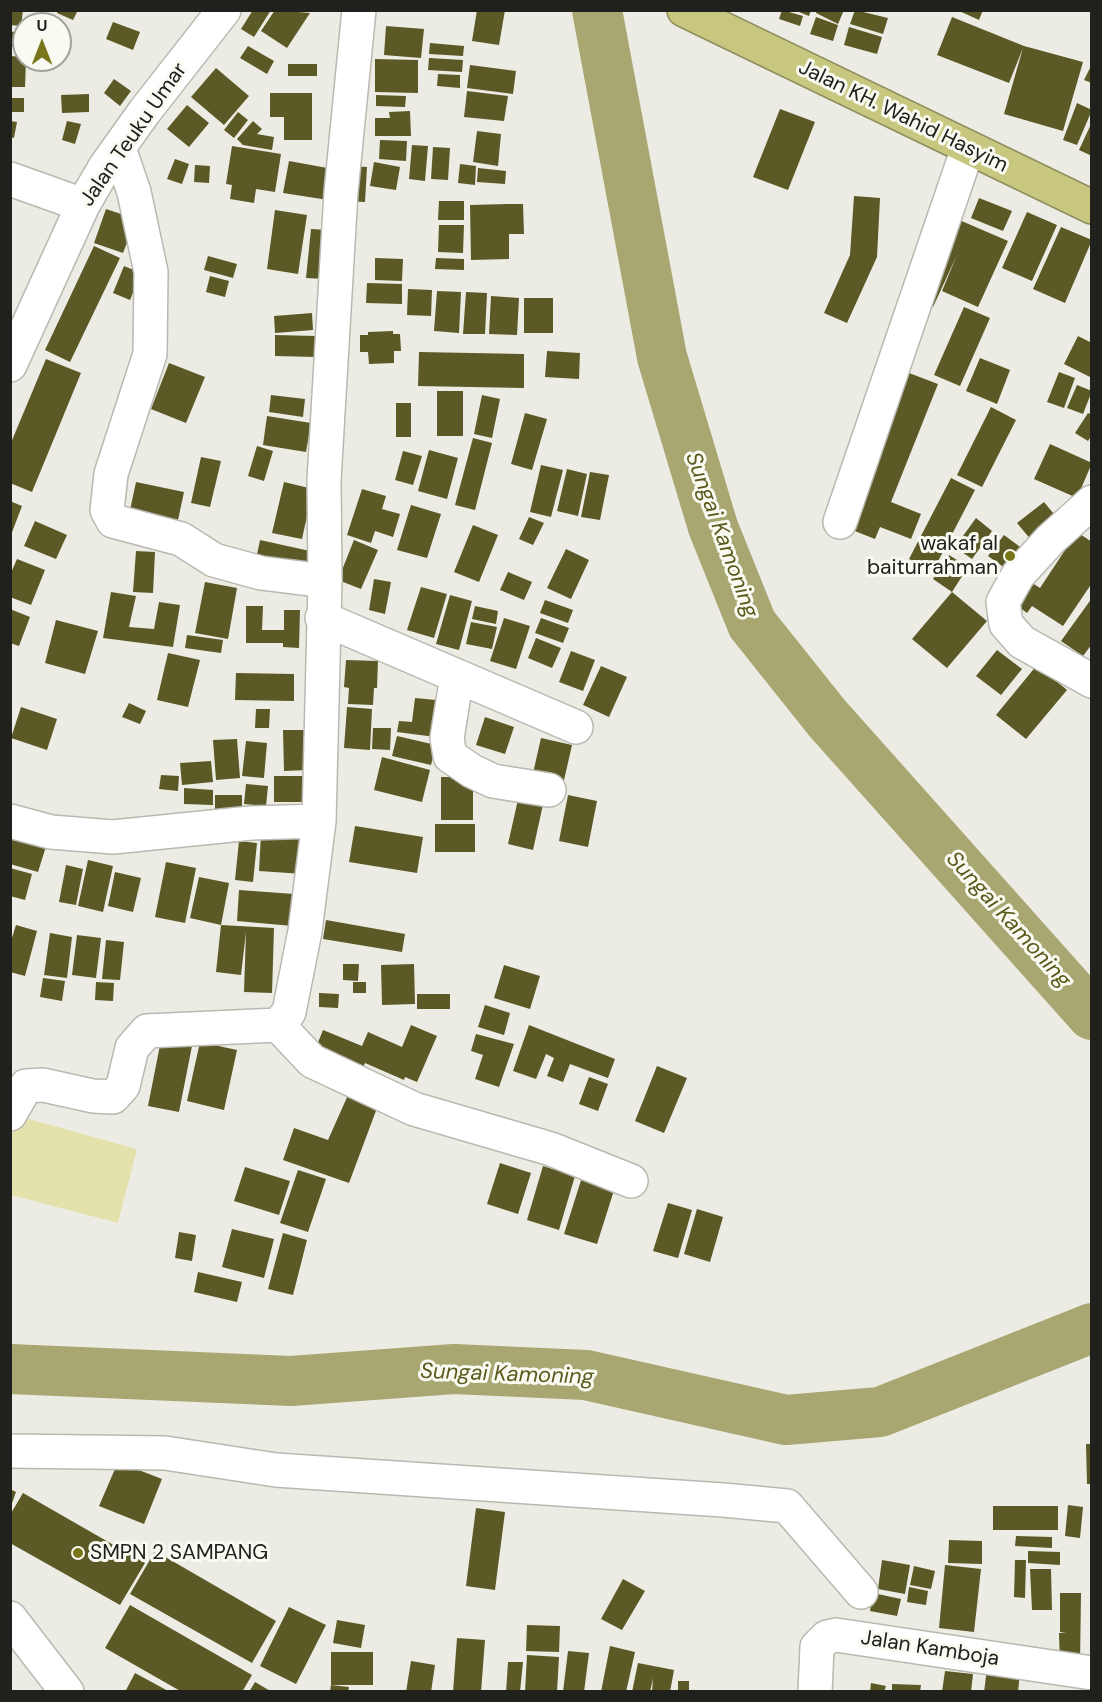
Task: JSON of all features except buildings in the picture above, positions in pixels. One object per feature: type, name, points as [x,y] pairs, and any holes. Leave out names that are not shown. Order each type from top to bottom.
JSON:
[{"type":"highway","name":"Jalan KH. Wahid Hasyim","points":[[684,10],[718,22],[968,148],[1092,207]]},
{"type":"street","name":"Jalan Teuku Umar","points":[[10,365],[83,205],[119,148],[224,10]]},
{"type":"street","points":[[10,1114],[26,1086],[43,1085],[93,1096],[113,1097],[123,1086],[132,1048],[147,1031],[278,1025],[289,1012],[319,821],[322,618],[325,581],[324,480],[338,240],[359,10]]},
{"type":"street","points":[[119,148],[134,192],[151,272],[150,354],[111,474],[107,510],[113,521],[181,538],[214,560],[261,573],[325,581]]},
{"type":"street","points":[[840,522],[968,148]]},
{"type":"street","points":[[10,179],[83,205]]},
{"type":"street","points":[[1092,502],[1051,539],[1018,575],[1004,602],[1006,624],[1022,642],[1092,681]]},
{"type":"street","points":[[322,618],[576,727]]},
{"type":"street","points":[[457,676],[447,738],[450,756],[472,771],[493,781],[549,790]]},
{"type":"street","points":[[10,821],[51,832],[113,837],[251,823],[319,821]]},
{"type":"street","points":[[278,1025],[312,1061],[364,1087],[414,1109],[551,1149],[630,1181]]},
{"type":"street","points":[[10,1451],[165,1453],[276,1470],[787,1506],[861,1593]]},
{"type":"street","points":[[10,1618],[67,1692]]},
{"type":"street","name":"Jalan Kamboja","points":[[815,1692],[818,1647],[828,1637],[836,1635],[1092,1673]]},
{"type":"green space","points":[[18,1116],[137,1149],[118,1223],[11,1195],[11,1138]]},
{"type":"waterway","name":"Sungai Kamoning","points":[[597,10],[662,357],[713,527],[752,624],[827,718],[1092,1015]]},
{"type":"waterway","name":"Sungai Kamoning","points":[[10,1369],[291,1381],[454,1369],[586,1375],[786,1420],[880,1412],[1092,1328]]},
{"type":"place","name":"wakaf al baiturrahman","points":[[1010,556]]},
{"type":"place","name":"SMPN 2 SAMPANG","points":[[78,1553]]}]
